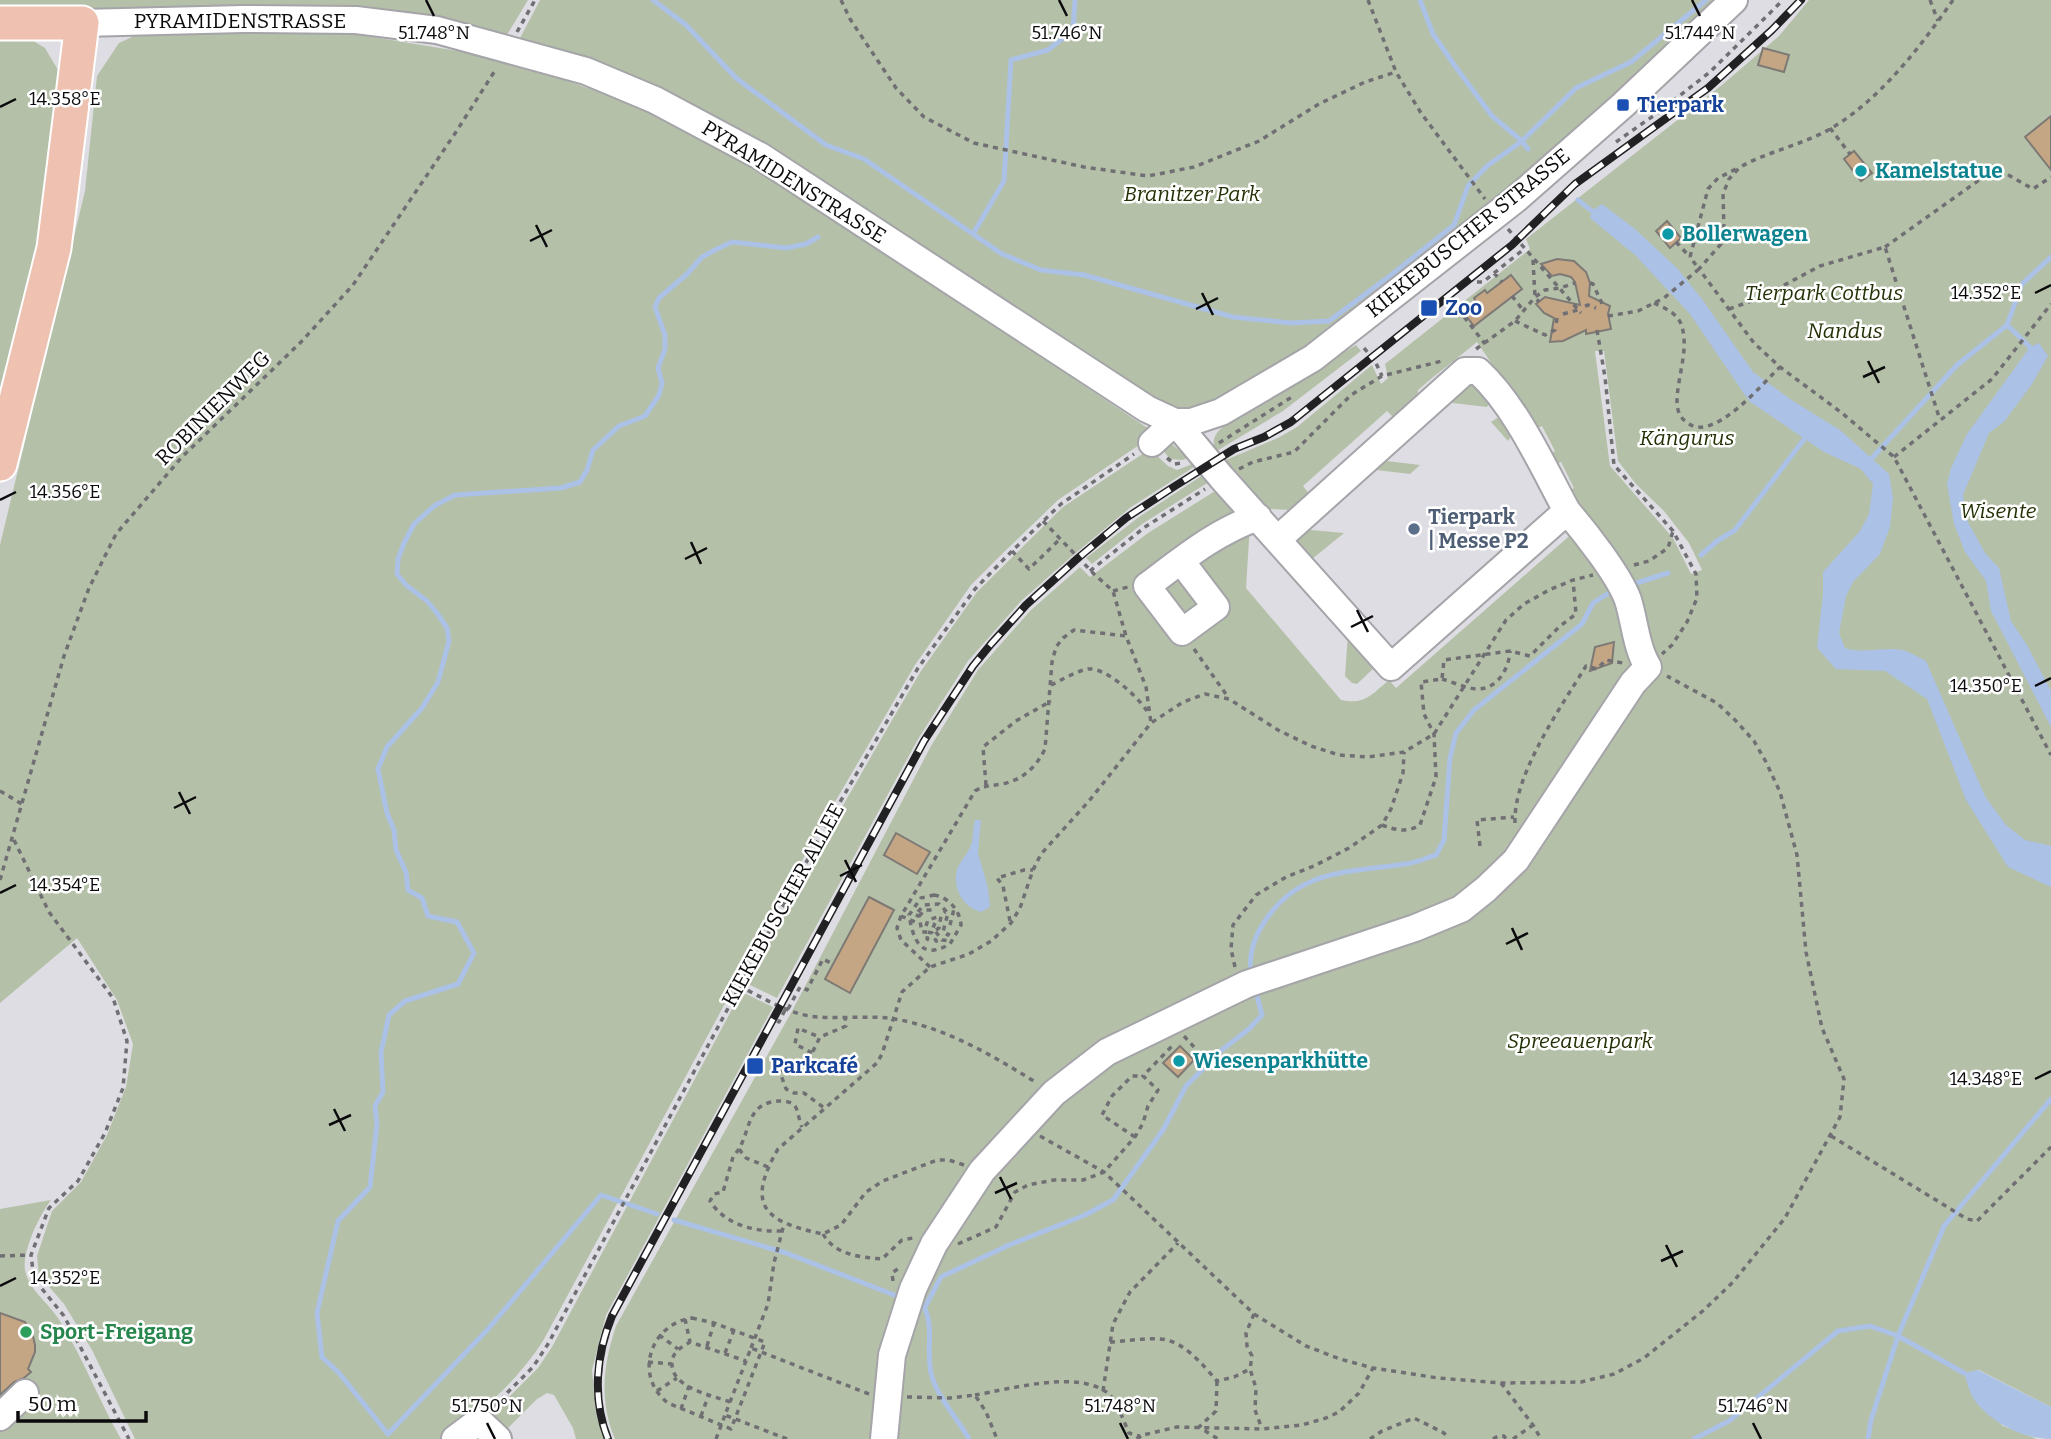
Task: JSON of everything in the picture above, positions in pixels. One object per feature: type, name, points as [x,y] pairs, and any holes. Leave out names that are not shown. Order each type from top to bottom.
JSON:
[{"type":"main road","name":"PYRAMIDENSTRASSE","points":[[0,23],[82,23]]},
{"type":"main road","points":[[0,464],[54,248],[82,23]]},
{"type":"street","name":"KIEKEBUSCHER STRASSE","points":[[1175,422],[1191,422],[1221,412],[1313,358],[1516,199],[1623,105],[1734,0]]},
{"type":"street","name":"PYRAMIDENSTRASSE","points":[[82,23],[243,19],[356,20],[437,30],[586,71],[655,100],[760,156],[1147,408],[1175,422]]},
{"type":"street","points":[[884,1439],[892,1355],[911,1294],[934,1244],[982,1171],[1054,1093],[1107,1052],[1250,984],[1296,966],[1437,920],[1461,909],[1516,860],[1633,683],[1648,667],[1641,656],[1626,597],[1567,511],[1526,436],[1489,381],[1478,370],[1465,371],[1278,539]]},
{"type":"street","points":[[1152,443],[1175,422],[1391,667],[1567,511]]},
{"type":"street","points":[[1181,561],[1216,607],[1182,632],[1147,586],[1181,561],[1211,548],[1232,527],[1258,517]]},
{"type":"street","points":[[0,1417],[25,1392]]},
{"type":"street","points":[[455,1439],[488,1430]]},
{"type":"path","name":"ROBINIENWEG","points":[[0,880],[64,656],[89,588],[116,534],[182,457],[301,342],[353,285],[456,132],[534,0]]},
{"type":"path","points":[[841,0],[850,19],[897,88],[924,117],[974,143],[1084,167],[1148,176],[1194,167],[1259,141],[1319,104],[1365,82],[1396,72]]},
{"type":"path","points":[[1368,0],[1396,72],[1421,113],[1478,190]]},
{"type":"path","points":[[1930,0],[1938,21]]},
{"type":"path","points":[[1690,257],[1708,189],[1718,178],[1830,128],[1873,95],[1919,48],[1953,0]]},
{"type":"path","points":[[1830,128],[1850,154]]},
{"type":"path","points":[[1610,314],[1638,311],[1664,298],[1699,269],[1721,244],[1724,230],[1723,194],[1729,179],[1740,167]]},
{"type":"path","points":[[1729,309],[1760,298],[1820,266],[1885,247],[1996,168],[2033,189],[2051,177]]},
{"type":"path","points":[[1504,225],[1532,259],[1581,309]]},
{"type":"path","points":[[1676,242],[1754,343],[1780,367],[1842,413],[1894,457],[2051,755]]},
{"type":"path","points":[[1885,247],[1940,420]]},
{"type":"path","points":[[1477,282],[1483,282],[1524,249]]},
{"type":"path","points":[[1532,259],[1535,297],[1539,302]]},
{"type":"path","points":[[1494,273],[1502,282]]},
{"type":"path","points":[[1468,353],[1485,344],[1515,321],[1535,297],[1545,290],[1575,283]]},
{"type":"path","points":[[1590,283],[1593,284],[1604,308]]},
{"type":"path","points":[[1513,296],[1523,310]]},
{"type":"path","points":[[1452,301],[1485,344]]},
{"type":"path","points":[[1654,303],[1671,312],[1682,324],[1684,341],[1676,407],[1682,420],[1693,427],[1711,426],[1726,418],[1780,367]]},
{"type":"path","points":[[1894,457],[1992,379],[2051,304]]},
{"type":"path","points":[[1563,314],[1588,305],[1596,308]]},
{"type":"path","points":[[1515,321],[1545,335],[1555,330],[1556,318]]},
{"type":"path","points":[[1597,330],[1615,465],[1673,531],[1696,574],[1697,598],[1687,622],[1672,645],[1648,667]]},
{"type":"path","points":[[1364,348],[1375,361],[1382,376]]},
{"type":"path","points":[[1090,570],[1145,527],[1222,478],[1253,463],[1294,452],[1351,395],[1382,376],[1444,360]]},
{"type":"path","name":"KIEKEBUSCHER ALLEE","points":[[488,1430],[548,1344],[829,821],[918,668],[975,589],[1060,504],[1152,443]]},
{"type":"path","points":[[1043,521],[1113,591],[1126,636],[1146,687],[1151,723]]},
{"type":"path","points":[[982,1171],[950,1160],[937,1160],[915,1167],[866,1192],[841,1224],[824,1234],[784,1224],[768,1210],[762,1200],[761,1186],[778,1149],[823,1107],[877,1063],[902,992],[930,967],[969,954],[991,941],[1011,923],[1020,908],[1032,870],[1041,854],[1089,802],[1151,723],[1183,702],[1205,694],[1229,699],[1278,730],[1339,755],[1368,757],[1404,752],[1434,734],[1506,620],[1524,604],[1573,580],[1649,561],[1668,548],[1673,531]]},
{"type":"path","points":[[1012,551],[1029,569],[1060,539]]},
{"type":"path","points":[[1442,679],[1444,660],[1510,651],[1530,656],[1576,614],[1573,580]]},
{"type":"path","points":[[930,967],[901,940],[897,928],[901,916],[975,791],[986,785],[1013,781],[1025,776],[1039,762],[1045,749],[1051,701],[1052,662],[1056,647],[1074,630],[1126,636]]},
{"type":"path","points":[[1182,632],[1229,699]]},
{"type":"path","points":[[1382,825],[1394,830],[1407,830],[1420,825],[1436,777],[1434,734],[1424,714],[1421,682],[1442,679],[1477,689],[1505,675],[1510,662],[1510,651]]},
{"type":"path","points":[[1025,1126],[1062,1150],[1104,1172],[1254,1314],[1306,1346],[1340,1359],[1373,1368],[1438,1378],[1501,1383],[1581,1382],[1614,1374],[1644,1358],[1704,1310],[1733,1282],[1786,1218],[1840,1117],[1844,1079],[1820,1018],[1806,952],[1797,855],[1780,792],[1754,741],[1727,712],[1717,703],[1648,667],[1606,660],[1597,669],[1586,666],[1549,726],[1523,779],[1514,817],[1516,860]]},
{"type":"path","points":[[1051,685],[1088,669],[1097,671],[1139,698],[1148,713]]},
{"type":"path","points":[[986,785],[983,747],[1016,721],[1051,701]]},
{"type":"path","points":[[1250,984],[1231,949],[1233,925],[1256,895],[1286,877],[1349,848],[1382,825],[1391,809],[1403,774],[1404,752]]},
{"type":"path","points":[[0,791],[22,804]]},
{"type":"path","points":[[1480,846],[1477,820],[1514,817]]},
{"type":"path","points":[[13,838],[49,912],[113,998],[127,1041],[123,1088],[105,1133],[78,1181],[50,1208],[31,1255],[34,1279],[64,1316],[129,1439]]},
{"type":"path","points":[[1011,923],[1003,886],[997,878],[1032,870]]},
{"type":"path","points":[[926,895],[942,896],[954,909],[959,912],[960,929],[953,941],[945,947],[924,948],[912,937],[909,918],[913,907],[921,898],[926,895]]},
{"type":"path","points":[[948,926],[948,913],[939,904],[929,903],[919,908],[915,915],[923,929],[932,933],[936,941],[953,941]]},
{"type":"path","points":[[950,931],[948,935],[943,933],[954,909]]},
{"type":"path","points":[[917,919],[925,910],[936,910]]},
{"type":"path","points":[[901,916],[928,920],[945,912]]},
{"type":"path","points":[[936,930],[941,924],[941,916]]},
{"type":"path","points":[[912,937],[923,929],[928,920]]},
{"type":"path","points":[[935,923],[933,928],[942,940]]},
{"type":"path","points":[[948,926],[960,929]]},
{"type":"path","points":[[928,932],[926,939],[929,940]]},
{"type":"path","points":[[777,1021],[779,1022],[800,987],[807,990],[823,959],[833,964]]},
{"type":"path","points":[[739,986],[787,1009],[817,1017],[894,1018],[969,1042],[1054,1093]]},
{"type":"path","points":[[823,1107],[804,1093],[794,1093],[786,1089],[781,1075],[785,1066],[795,1061],[803,1062],[812,1053],[820,1037],[846,1026],[845,1017]]},
{"type":"path","points":[[812,1053],[795,1044],[798,1028],[820,1037]]},
{"type":"path","points":[[1143,1076],[1183,1034],[1195,1047]]},
{"type":"path","points":[[824,1234],[827,1241],[841,1252],[881,1259],[902,1240],[910,1237],[950,1246],[968,1242],[996,1227],[1015,1192],[1028,1185],[1054,1180],[1083,1180],[1104,1172],[1135,1137],[1158,1090],[1143,1076],[1132,1076],[1112,1096],[1102,1115],[1135,1137]]},
{"type":"path","points":[[782,1231],[762,1231],[743,1226],[718,1214],[710,1201],[714,1194],[723,1192],[733,1157],[752,1116],[760,1107],[788,1101],[796,1106],[802,1127]]},
{"type":"path","points":[[1831,1136],[1967,1219],[1977,1221],[2051,1147]]},
{"type":"path","points":[[739,1149],[747,1158],[768,1167]]},
{"type":"path","points":[[716,1439],[768,1304],[774,1263],[784,1224]]},
{"type":"path","points":[[1103,1391],[1113,1324],[1130,1292],[1178,1243]]},
{"type":"path","points":[[0,1256],[31,1255]]},
{"type":"path","points":[[1254,1314],[1246,1333],[1256,1388],[1255,1410],[1262,1429]]},
{"type":"path","points":[[685,1319],[690,1342]]},
{"type":"path","points":[[685,1319],[714,1323],[755,1338],[765,1342],[731,1429],[668,1403],[657,1391],[649,1373],[648,1362],[653,1343],[667,1328],[685,1319]]},
{"type":"path","points":[[707,1346],[714,1323]]},
{"type":"path","points":[[725,1353],[734,1330]]},
{"type":"path","points":[[659,1335],[678,1349]]},
{"type":"path","points":[[1110,1342],[1163,1339],[1181,1346],[1201,1363],[1217,1381],[1216,1411],[1199,1427]]},
{"type":"path","points":[[730,1402],[689,1386],[677,1378],[672,1364],[678,1349],[690,1342],[746,1361]]},
{"type":"path","points":[[751,1348],[887,1402]]},
{"type":"path","points":[[648,1362],[672,1364]]},
{"type":"path","points":[[927,1397],[950,1398],[1074,1381],[1110,1394],[1129,1433],[1139,1438],[1177,1427],[1262,1429],[1302,1425],[1339,1412],[1359,1393],[1373,1368]]},
{"type":"path","points":[[1217,1381],[1251,1369]]},
{"type":"path","points":[[657,1391],[677,1378]]},
{"type":"path","points":[[1501,1383],[1541,1439]]},
{"type":"path","points":[[681,1409],[689,1386]]},
{"type":"path","points":[[701,1416],[709,1394]]},
{"type":"path","points":[[975,1395],[986,1412],[997,1439]]},
{"type":"path","points":[[725,1415],[787,1439]]},
{"type":"path","points":[[1370,1439],[1414,1418],[1435,1428],[1448,1439]]},
{"type":"path","points":[[1513,1439],[1533,1425]]},
{"type":"path","points":[[1199,1427],[1217,1439]]},
{"type":"path","points":[[1493,1439],[1498,1436],[1506,1439]]},
{"type":"green space","points":[[0,0],[528,0],[507,35],[366,6],[0,10]]},
{"type":"green space","name":"Branitzer Park","points":[[540,0],[1722,0],[1483,215],[1308,352],[1201,409],[1176,408],[1152,400],[763,149],[519,40]]},
{"type":"green space","name":"Spreeauenpark","points":[[1809,0],[2051,0],[2051,1407],[1979,1370],[1964,1373],[1974,1399],[2003,1426],[2037,1439],[615,1439],[607,1411],[605,1383],[608,1355],[616,1326],[792,1011],[931,746],[978,670],[1030,611],[1080,567],[1090,577],[1148,533],[1220,488],[1250,524],[1246,588],[1341,700],[1362,700],[1389,680],[1396,688],[1583,524],[1564,493],[1574,488],[1561,462],[1550,467],[1545,457],[1555,451],[1542,426],[1531,431],[1532,423],[1477,342],[1418,390],[1417,401],[1396,420],[1387,411],[1303,486],[1311,496],[1291,510],[1268,509],[1221,462],[1297,427],[1372,365],[1381,384],[1388,378],[1385,364],[1530,249],[1526,239],[1722,85],[1779,36]],"holes":[[[1595,351],[1604,351],[1618,461],[1689,543],[1702,570],[1691,574],[1673,538],[1610,466]]]},
{"type":"green space","points":[[147,30],[343,32],[500,58],[629,102],[755,166],[1149,429],[1145,441],[1058,500],[971,585],[915,665],[818,831],[543,1341],[499,1394],[445,1439],[135,1439],[92,1350],[64,1304],[39,1275],[37,1256],[52,1211],[81,1182],[107,1135],[126,1087],[133,1044],[117,1000],[77,938],[0,1003],[0,545],[85,191],[97,76],[119,43]]},
{"type":"green space","points":[[0,33],[22,34],[45,48],[58,70],[60,95],[41,241],[0,439]]},
{"type":"green space","points":[[1356,345],[1361,351],[1283,411],[1215,452],[1215,436],[1227,423]]},
{"type":"green space","points":[[1469,380],[1490,402],[1487,407],[1444,402]]},
{"type":"green space","points":[[1497,418],[1503,420],[1510,430],[1508,441],[1491,422]]},
{"type":"green space","points":[[1170,443],[1189,458],[1170,459],[1158,444]]},
{"type":"green space","points":[[1150,449],[1168,466],[1177,470],[1195,463],[1197,465],[1131,507],[1071,557],[1021,601],[968,661],[918,739],[777,998],[750,985],[748,980],[826,835],[895,715],[921,671],[977,592],[1063,507]]},
{"type":"green space","points":[[1378,460],[1420,465],[1410,474],[1368,469]]},
{"type":"green space","points":[[1206,473],[1212,480],[1142,524],[1092,564],[1086,558],[1139,517]]},
{"type":"green space","points":[[1300,529],[1344,533],[1312,559],[1294,543]]},
{"type":"green space","points":[[1348,634],[1375,667],[1357,684],[1345,676]]},
{"type":"green space","points":[[746,994],[773,1007],[606,1315],[592,1370],[596,1414],[604,1439],[576,1439],[573,1428],[554,1395],[547,1393],[537,1399],[504,1432],[492,1418],[496,1410],[538,1368],[552,1347],[739,996]]},
{"type":"green space","points":[[51,1200],[29,1243],[25,1262],[27,1277],[67,1332],[121,1439],[0,1439],[0,1209]]},
{"type":"water","points":[[1602,204],[1635,229],[1677,268],[1753,372],[1840,430],[1889,474],[1893,498],[1890,527],[1880,554],[1853,582],[1846,596],[1839,633],[1845,648],[1860,651],[1898,649],[1926,661],[1985,796],[2006,825],[2025,840],[2051,846],[2051,887],[2008,867],[1966,800],[1927,699],[1885,671],[1836,669],[1817,648],[1823,572],[1860,531],[1869,514],[1873,484],[1861,469],[1824,452],[1749,401],[1690,314],[1635,255],[1590,218],[1592,211]]},
{"type":"water","points":[[2039,343],[2048,356],[2032,384],[2004,422],[1989,433],[1963,495],[1968,522],[1985,553],[1999,568],[2011,621],[2051,691],[2051,727],[1991,611],[1986,581],[1965,552],[1954,524],[1947,484],[1951,468],[1967,434],[2030,347]]},
{"type":"water","points":[[975,820],[981,820],[978,853],[988,888],[990,907],[981,912],[968,906],[960,895],[956,881],[958,867],[971,845]]},
{"type":"water","points":[[1978,1370],[2051,1407],[2051,1439],[2030,1436],[2008,1428],[1989,1415],[1972,1396],[1964,1373]]},
{"type":"building","points":[[1763,48],[1789,55],[1784,72],[1758,65]]},
{"type":"building","points":[[2051,116],[2051,170],[2025,137]]},
{"type":"building","points":[[1854,151],[1872,173],[1861,181],[1844,159]]},
{"type":"building","name":"Bollerwagen","points":[[1667,221],[1681,238],[1670,248],[1656,231]]},
{"type":"building","points":[[1557,259],[1574,261],[1586,272],[1590,283],[1589,296],[1610,306],[1608,314],[1611,329],[1586,334],[1586,330],[1563,341],[1550,342],[1554,318],[1544,313],[1536,304],[1545,297],[1580,305],[1575,282],[1571,277],[1560,274],[1552,276],[1541,264]]},
{"type":"building","points":[[1511,275],[1522,289],[1474,326],[1463,312],[1476,302],[1474,298],[1485,290],[1487,293]]},
{"type":"building","points":[[1614,642],[1612,663],[1590,671],[1595,647]]},
{"type":"building","points":[[896,833],[930,852],[917,874],[884,855]]},
{"type":"building","name":"Parkcafé","points":[[869,897],[894,910],[850,993],[825,979]]},
{"type":"building","name":"Wiesenparkhütte","points":[[1180,1046],[1194,1060],[1178,1077],[1163,1063]]},
{"type":"building","points":[[0,1313],[25,1322],[33,1336],[35,1352],[28,1369],[31,1372],[0,1395]]},
{"type":"waterway","points":[[653,0],[686,25],[736,78],[826,145],[864,159],[1002,254],[1041,270],[1084,275],[1233,317],[1291,323],[1329,321],[1391,275],[1454,225],[1468,186],[1487,166],[1522,141],[1576,88],[1631,62],[1706,0]]},
{"type":"waterway","points":[[973,234],[1004,181],[1011,60],[1048,50],[1073,30],[1075,0]]},
{"type":"waterway","points":[[1420,0],[1433,34],[1455,66],[1492,116],[1528,149]]},
{"type":"waterway","points":[[1578,200],[1592,211]]},
{"type":"waterway","points":[[657,1214],[601,1195],[489,1328],[388,1434],[339,1373],[322,1357],[317,1313],[338,1221],[370,1187],[377,1124],[375,1106],[383,1092],[381,1052],[389,1015],[405,1001],[458,984],[474,953],[457,922],[428,916],[422,898],[408,890],[406,872],[396,850],[394,830],[387,813],[378,769],[387,747],[422,708],[438,682],[449,641],[447,628],[437,613],[397,574],[398,559],[404,543],[414,524],[434,506],[455,495],[561,488],[580,482],[593,450],[619,426],[645,416],[659,395],[662,383],[658,368],[665,349],[665,335],[655,307],[659,298],[702,257],[732,242],[786,248],[806,244],[818,237]]},
{"type":"waterway","points":[[1872,458],[1957,365],[2007,325],[2022,284],[2051,257]]},
{"type":"waterway","points":[[2007,325],[2030,347],[2031,354]]},
{"type":"waterway","points":[[1701,555],[1735,530],[1805,438]]},
{"type":"waterway","points":[[1630,585],[1668,573]]},
{"type":"waterway","points":[[1252,975],[1251,956],[1257,936],[1277,906],[1292,892],[1326,876],[1409,863],[1436,855],[1444,840],[1450,758],[1456,733],[1474,710],[1582,624],[1593,603],[1612,591]]},
{"type":"waterway","points":[[925,1307],[941,1277],[1009,1245],[1085,1215],[1113,1200],[1163,1130],[1186,1086],[1262,1015],[1255,988]]},
{"type":"waterway","points":[[1868,1439],[1871,1420],[1898,1336],[1944,1226],[2051,1099]]},
{"type":"waterway","points":[[674,1220],[786,1253],[902,1298]]},
{"type":"waterway","points":[[924,1307],[929,1324],[932,1377],[939,1393],[969,1439]]},
{"type":"waterway","points":[[1694,1439],[1729,1421],[1838,1331],[1870,1326],[1898,1336],[1964,1373]]},
{"type":"railway","points":[[608,1439],[600,1408],[598,1377],[602,1346],[612,1316],[924,741],[973,666],[991,644],[1026,605],[1126,518],[1234,449],[1291,422],[1512,245],[1575,184],[1708,88],[1801,0]]},
{"type":"place","name":"Tierpark","points":[[1623,105]]},
{"type":"place","name":"Kamelstatue","points":[[1861,171]]},
{"type":"place","name":"Bollerwagen","points":[[1668,234]]},
{"type":"place","name":"Zoo","points":[[1429,308]]},
{"type":"place","name":"Tierpark | Messe P2","points":[[1414,529]]},
{"type":"place","name":"Wiesenparkhütte","points":[[1179,1061]]},
{"type":"place","name":"Parkcafé","points":[[755,1066]]},
{"type":"place","name":"Sport-Freigang","points":[[26,1332]]},
{"type":"park label","name":"Tierpark Cottbus","points":[[1824,293]]},
{"type":"park label","name":"Nandus","points":[[1845,331]]},
{"type":"park label","name":"Kängurus","points":[[1687,438]]},
{"type":"park label","name":"Wisente","points":[[1998,511]]}]
